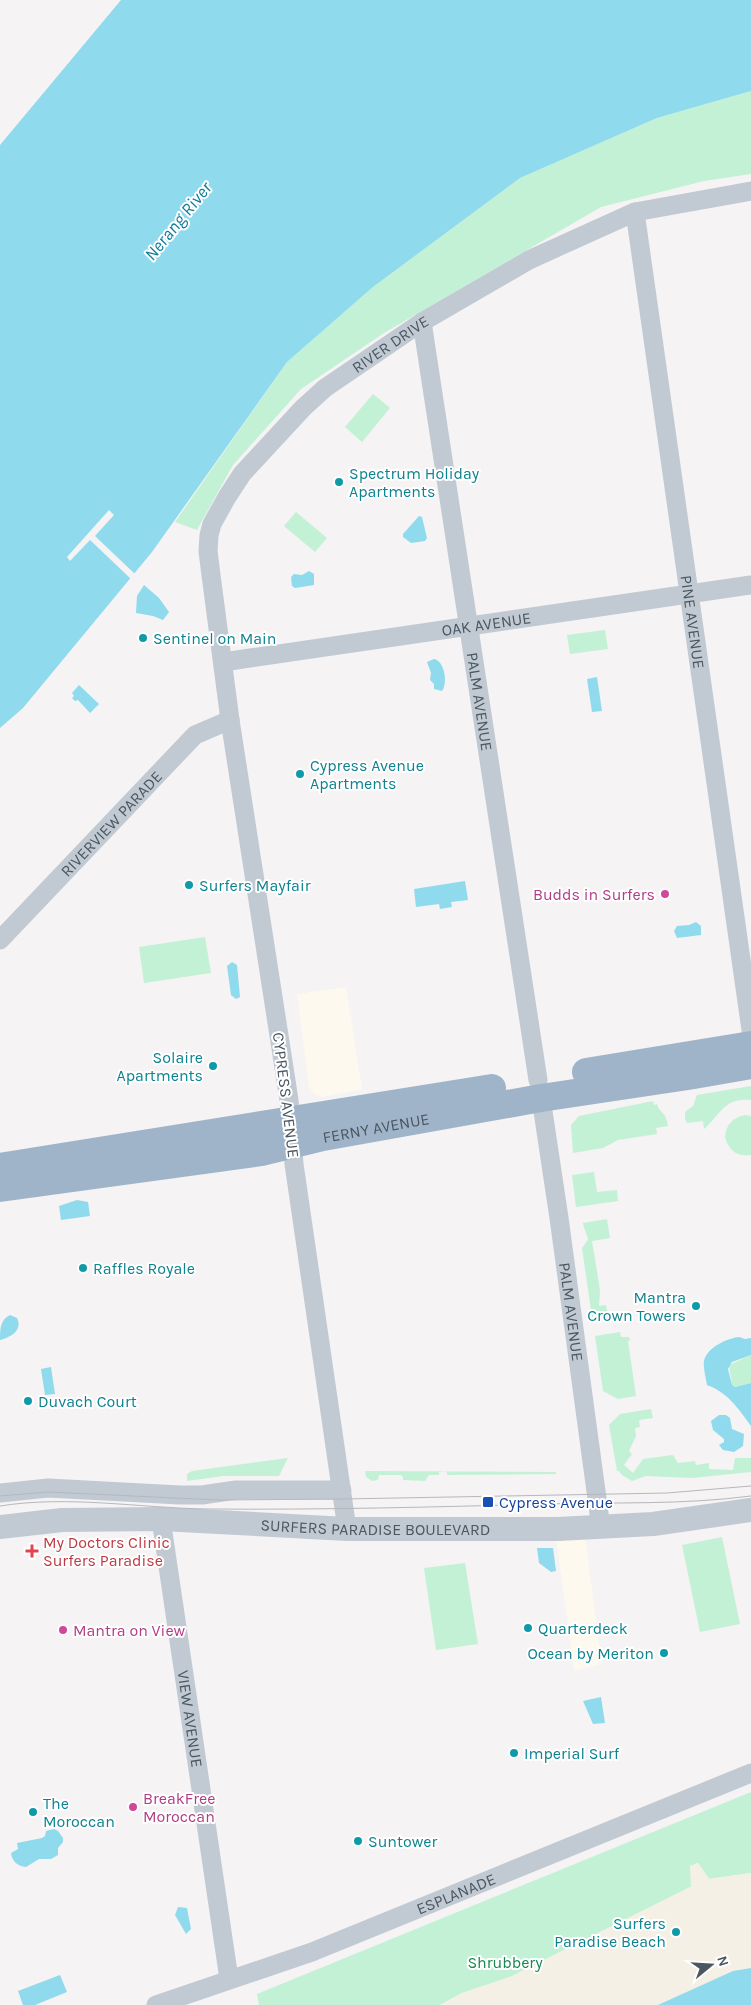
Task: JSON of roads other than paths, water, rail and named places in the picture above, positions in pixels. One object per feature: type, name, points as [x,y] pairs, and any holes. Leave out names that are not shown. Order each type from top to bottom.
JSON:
[{"type":"highway","name":"FERNY AVENUE","points":[[0,1167],[292,1132],[323,1137],[751,1045]]},
{"type":"highway","name":"FERNY AVENUE","points":[[540,1089],[688,1076],[751,1065]]},
{"type":"highway","name":"FERNY AVENUE","points":[[0,1188],[262,1152],[292,1132]]},
{"type":"street","name":"RIVER DRIVE","points":[[223,662],[208,551],[212,524],[242,474],[303,408],[325,388],[422,322],[529,260],[635,212],[751,191]]},
{"type":"street","name":"PINE AVENUE","points":[[635,212],[751,1030]]},
{"type":"street","name":"PALM AVENUE","points":[[422,322],[540,1089],[600,1528]]},
{"type":"street","name":"OAK AVENUE","points":[[223,662],[751,585]]},
{"type":"street","name":"CYPRESS AVENUE","points":[[223,662],[292,1132],[294,1164],[347,1529]]},
{"type":"street","name":"RIVERVIEW PARADE","points":[[0,940],[196,735],[230,720]]},
{"type":"street","points":[[0,1493],[48,1488],[180,1495],[202,1495],[236,1490],[342,1490]]},
{"type":"street","name":"SURFERS PARADISE BOULEVARD","points":[[0,1528],[62,1520],[161,1519],[347,1529],[558,1530],[653,1524],[751,1510]]},
{"type":"street","name":"VIEW AVENUE","points":[[161,1519],[229,1979]]},
{"type":"street","name":"ESPLANADE","points":[[156,2005],[312,1952],[751,1773]]},
{"type":"water","name":"Nerang River","points":[[121,0],[751,0],[751,91],[657,118],[520,178],[373,287],[287,362],[152,552],[23,708],[0,728],[0,145]]},
{"type":"water","points":[[419,516],[422,517],[427,538],[425,541],[411,543],[403,537],[403,534]]},
{"type":"water","points":[[309,571],[314,574],[314,585],[295,588],[292,586],[291,577],[294,574],[302,575]]},
{"type":"water","points":[[144,585],[159,598],[169,612],[163,620],[136,613],[137,596]]},
{"type":"water","points":[[434,659],[443,668],[445,683],[442,691],[434,689],[434,684],[430,680],[431,673],[427,662]]},
{"type":"water","points":[[597,677],[602,711],[592,712],[587,679]]},
{"type":"water","points":[[79,685],[99,704],[90,713],[78,700],[75,701],[72,698],[74,696],[72,693]]},
{"type":"water","points":[[465,881],[468,900],[451,902],[452,907],[440,909],[439,904],[416,907],[414,889]]},
{"type":"water","points":[[696,922],[701,926],[701,935],[677,938],[674,931],[677,926]]},
{"type":"water","points":[[232,962],[237,965],[240,997],[236,999],[231,995],[227,966]]},
{"type":"water","points":[[77,1200],[88,1202],[90,1216],[61,1220],[59,1206]]},
{"type":"water","points":[[10,1315],[17,1318],[17,1329],[12,1335],[0,1340],[2,1322]]},
{"type":"water","points":[[739,1337],[751,1338],[751,1355],[732,1362],[728,1369],[732,1385],[735,1387],[751,1383],[751,1426],[727,1397],[707,1385],[704,1370],[704,1361],[709,1351],[724,1341]]},
{"type":"water","points":[[51,1367],[55,1394],[45,1395],[41,1369]]},
{"type":"water","points":[[719,1415],[726,1415],[730,1418],[732,1429],[744,1434],[743,1446],[734,1452],[723,1450],[719,1445],[724,1442],[724,1439],[713,1430],[711,1421]]},
{"type":"water","points":[[537,1548],[553,1548],[556,1571],[551,1572],[539,1563]]},
{"type":"water","points":[[601,1697],[605,1723],[593,1724],[583,1701]]},
{"type":"water","points":[[54,1829],[63,1838],[63,1842],[58,1848],[58,1855],[51,1859],[39,1859],[26,1867],[18,1865],[14,1861],[11,1853],[18,1849],[17,1843],[42,1838],[45,1836],[46,1831]]},
{"type":"water","points":[[178,1907],[187,1908],[191,1929],[186,1934],[175,1915]]},
{"type":"water","points":[[751,1968],[751,2005],[658,2005],[733,1971]]},
{"type":"water","points":[[60,1975],[67,1992],[35,2005],[23,2005],[18,1991]]},
{"type":"tram line","points":[[0,1496],[47,1492],[219,1500],[343,1499],[667,1493],[751,1486]]},
{"type":"tram line","points":[[0,1506],[26,1503],[77,1502],[207,1509],[335,1509],[674,1502],[751,1496]]},
{"type":"place","name":"Spectrum Holiday Apartments","points":[[339,482]]},
{"type":"place","name":"Sentinel on Main","points":[[143,638]]},
{"type":"place","name":"Cypress Avenue Apartments","points":[[300,774]]},
{"type":"place","name":"Surfers Mayfair","points":[[189,885]]},
{"type":"place","name":"Budds in Surfers","points":[[665,894]]},
{"type":"place","name":"Solaire Apartments","points":[[213,1066]]},
{"type":"place","name":"Raffles Royale","points":[[83,1268]]},
{"type":"place","name":"Mantra Crown Towers","points":[[696,1306]]},
{"type":"place","name":"Duvach Court","points":[[28,1401]]},
{"type":"place","name":"Cypress Avenue","points":[[488,1502]]},
{"type":"place","name":"My Doctors Clinic Surfers Paradise","points":[[32,1551]]},
{"type":"place","name":"Quarterdeck","points":[[528,1628]]},
{"type":"place","name":"Mantra on View","points":[[63,1630]]},
{"type":"place","name":"Ocean by Meriton","points":[[664,1653]]},
{"type":"place","name":"Imperial Surf","points":[[514,1753]]},
{"type":"place","name":"BreakFree Moroccan","points":[[133,1807]]},
{"type":"place","name":"The Moroccan","points":[[33,1812]]},
{"type":"place","name":"Suntower","points":[[358,1841]]},
{"type":"place","name":"Surfers Paradise Beach","points":[[676,1932]]},
{"type":"park label","name":"Shrubbery","points":[[505,1962]]}]
